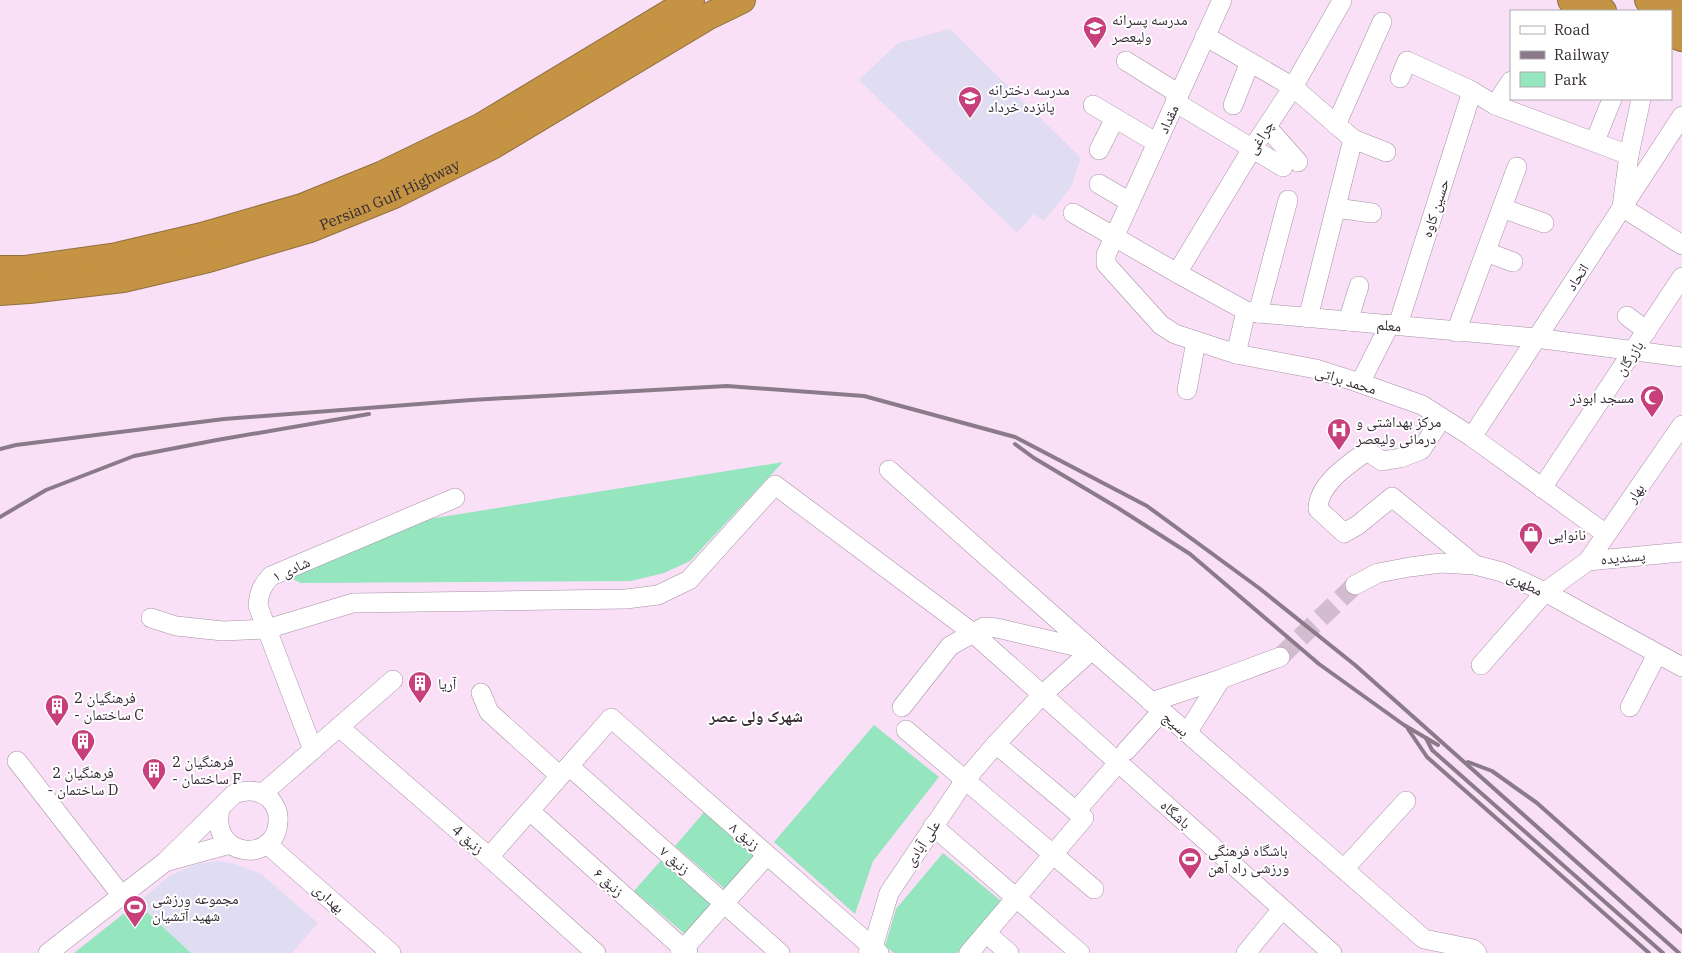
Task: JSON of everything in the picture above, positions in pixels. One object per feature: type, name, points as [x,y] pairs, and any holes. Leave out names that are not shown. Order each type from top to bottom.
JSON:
[{"type":"highway","name":"Persian Gulf Highway","points":[[0,269],[24,268],[117,256],[202,236],[302,207],[380,175],[482,126],[691,0]]},
{"type":"highway","name":"Persian Gulf Highway","points":[[0,292],[123,279],[208,259],[310,230],[394,195],[492,146],[707,17],[742,0]]},
{"type":"highway","points":[[1571,0],[1600,10]]},
{"type":"highway","points":[[1648,0],[1682,12]]},
{"type":"street","name":"مقداد","points":[[1114,238],[1222,0]]},
{"type":"street","points":[[1323,0],[1332,17]]},
{"type":"street","name":"چراغی","points":[[1177,273],[1252,149],[1293,87],[1342,1]]},
{"type":"street","points":[[1336,125],[1382,22]]},
{"type":"street","points":[[1206,36],[1293,87],[1353,139],[1386,152]]},
{"type":"street","points":[[1126,61],[1252,149],[1291,164],[1267,127]]},
{"type":"street","points":[[1234,105],[1250,62]]},
{"type":"street","points":[[1400,78],[1408,62],[1472,90],[1495,105],[1630,155]]},
{"type":"street","points":[[1495,105],[1510,82]]},
{"type":"street","name":"حسین کاوه","points":[[1360,382],[1394,325],[1472,90]]},
{"type":"street","points":[[1595,141],[1612,100]]},
{"type":"street","points":[[1641,100],[1622,207],[1682,244]]},
{"type":"street","points":[[1092,105],[1157,143]]},
{"type":"street","name":"اتحاد","points":[[1472,437],[1682,116]]},
{"type":"street","points":[[1099,150],[1115,118]]},
{"type":"street","points":[[1308,318],[1353,139]]},
{"type":"street","points":[[1456,332],[1516,167]]},
{"type":"street","points":[[1100,184],[1130,202]]},
{"type":"street","points":[[1236,354],[1252,312],[1288,200]]},
{"type":"street","points":[[1336,208],[1372,213]]},
{"type":"street","points":[[1502,208],[1544,222]]},
{"type":"street","name":"معلم","points":[[1073,214],[1177,273],[1252,312],[1536,338],[1682,357]]},
{"type":"street","name":"محمد براتی","points":[[1114,238],[1106,255],[1106,264],[1161,326],[1175,334],[1236,354],[1316,369],[1360,382],[1422,405],[1472,437],[1606,534]]},
{"type":"street","points":[[1486,252],[1513,262]]},
{"type":"street","name":"بازرگان","points":[[1542,488],[1682,277]]},
{"type":"street","points":[[1348,321],[1359,286]]},
{"type":"street","points":[[1627,316],[1647,331]]},
{"type":"street","points":[[1187,390],[1196,341]]},
{"type":"street","points":[[1442,418],[1421,450],[1400,458],[1382,461],[1367,451],[1340,470],[1318,499],[1318,509],[1344,533],[1358,525],[1392,497],[1475,565]]},
{"type":"street","name":"بهار","points":[[1588,561],[1682,425]]},
{"type":"street","name":"بسیج","points":[[889,470],[1092,650],[1424,939],[1473,949],[1477,953]]},
{"type":"street","name":"باشگاه","points":[[267,629],[353,603],[626,599],[658,595],[689,580],[775,485],[973,633],[1042,695],[1122,757],[1282,909],[1332,953]]},
{"type":"street","name":"شادی ۱","points":[[313,750],[258,606],[263,584],[271,576],[455,498]]},
{"type":"street","name":"پسندیده","points":[[1481,665],[1545,592],[1588,561],[1682,552]]},
{"type":"street","name":"مطهری","points":[[1355,585],[1378,574],[1410,566],[1441,563],[1475,565],[1502,572],[1545,592],[1682,667]]},
{"type":"street","points":[[151,618],[176,626],[223,631],[267,629]]},
{"type":"street","points":[[902,707],[950,646],[984,627],[997,628],[1092,650]]},
{"type":"street","name":"علی آبادی","points":[[873,951],[890,893],[965,780],[1042,695],[1092,650]]},
{"type":"street","points":[[1630,707],[1657,654]]},
{"type":"street","points":[[969,953],[1052,855],[1157,706],[1280,657]]},
{"type":"street","points":[[1188,733],[1222,679]]},
{"type":"street","points":[[262,794],[393,680]]},
{"type":"street","name":"زنبق ۷","points":[[481,693],[489,712],[565,771],[724,903],[780,953]]},
{"type":"street","name":"زنبق ۸","points":[[565,771],[611,718],[873,951]]},
{"type":"street","name":"زنبق 4","points":[[339,727],[596,953]]},
{"type":"street","points":[[906,730],[1094,889]]},
{"type":"street","points":[[996,744],[1080,814]]},
{"type":"street","points":[[17,761],[122,896]]},
{"type":"street","points":[[489,857],[565,771]]},
{"type":"street","points":[[48,953],[165,862],[234,794],[243,791],[253,791],[262,794],[270,800],[276,808],[278,827],[274,836],[267,844],[258,849],[239,849],[223,837],[219,828],[220,808]]},
{"type":"street","points":[[1344,869],[1406,801]]},
{"type":"street","name":"زنبق ۶","points":[[530,811],[684,952]]},
{"type":"street","points":[[933,826],[1080,953]]},
{"type":"street","points":[[165,862],[230,844]]},
{"type":"street","name":"بهداری","points":[[267,844],[391,953]]},
{"type":"street","points":[[684,952],[767,855]]},
{"type":"street","points":[[1246,953],[1282,909]]},
{"type":"street","points":[[986,933],[1009,953]]},
{"type":"shaded area","name":"مدرسه دخترانه پانزده خرداد","points":[[950,29],[1081,158],[1071,187],[1044,221],[1034,214],[1017,233],[859,80],[898,43]]},
{"type":"shaded area","points":[[218,861],[235,864],[261,874],[318,923],[292,953],[191,953],[137,903],[168,877],[197,864]]},
{"type":"green space","points":[[783,462],[690,561],[664,573],[631,581],[301,583],[286,576],[429,519]]},
{"type":"green space","points":[[874,725],[939,777],[873,861],[855,914],[774,842]]},
{"type":"green space","points":[[706,810],[757,855],[726,890],[675,846]]},
{"type":"green space","points":[[943,853],[1001,901],[957,953],[894,953],[885,946],[896,909]]},
{"type":"green space","points":[[663,858],[714,903],[686,935],[634,891]]},
{"type":"green space","name":"مجموعه ورزشی شهید آتشیان","points":[[137,903],[191,953],[74,953]]},
{"type":"tunnel","points":[[1280,657],[1355,585]]},
{"type":"railway","points":[[0,449],[16,445],[224,419],[471,400],[727,386],[864,396],[1015,437],[1147,506],[1259,588],[1355,665],[1679,953]]},
{"type":"railway","points":[[0,517],[46,490],[134,456],[369,414]]},
{"type":"railway","points":[[1015,444],[1034,458],[1190,554],[1319,664],[1404,725],[1438,745]]},
{"type":"railway","points":[[1408,729],[1427,757],[1649,953]]},
{"type":"railway","points":[[1426,738],[1432,750],[1663,953]]},
{"type":"railway","points":[[1468,762],[1492,771],[1537,803],[1682,932]]},
{"type":"place","name":"مدرسه پسرانه ولیعصر","points":[[1095,49]]},
{"type":"place","name":"مدرسه دخترانه پانزده خرداد","points":[[970,119]]},
{"type":"place","name":"مسجد ابوذر","points":[[1652,418]]},
{"type":"place","name":"مرکز بهداشتی و درمانی ولیعصر","points":[[1339,451]]},
{"type":"place","name":"نانوایی","points":[[1531,555]]},
{"type":"place","name":"آریا","points":[[420,704]]},
{"type":"place","name":"فرهنگیان 2 - ساختمان C","points":[[57,727]]},
{"type":"place","name":"فرهنگیان 2 - ساختمان D","points":[[83,762]]},
{"type":"place","name":"فرهنگیان 2 - ساختمان F","points":[[154,791]]},
{"type":"place","name":"باشگاه فرهنگی ورزشی راه آهن","points":[[1190,880]]},
{"type":"place","name":"مجموعه ورزشی شهید آتشیان","points":[[135,928]]},
{"type":"district","name":"شهرک ولی عصر","points":[[756,716]]}]
